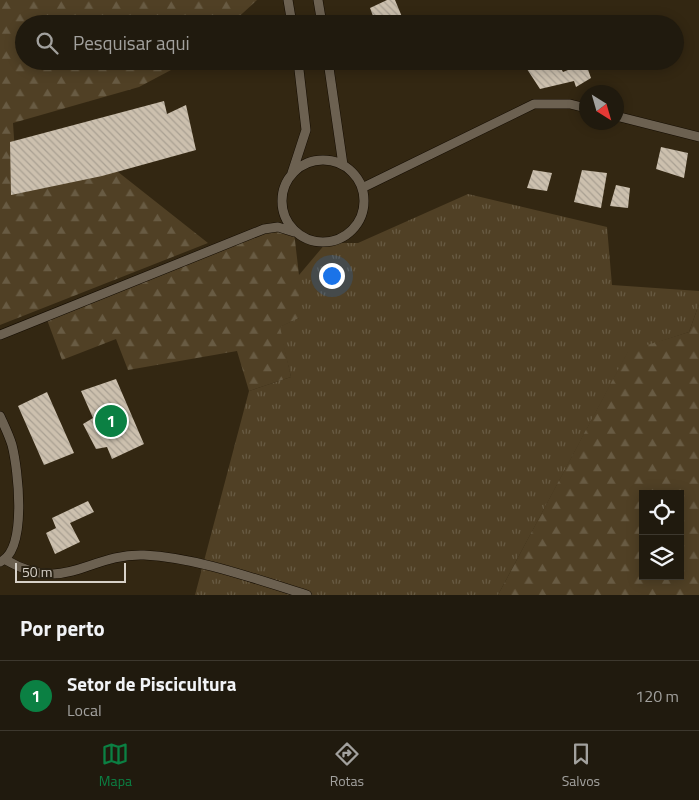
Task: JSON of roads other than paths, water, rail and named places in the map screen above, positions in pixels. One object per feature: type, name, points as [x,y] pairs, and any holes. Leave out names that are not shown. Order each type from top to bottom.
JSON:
[{"type":"lane","points":[[282,0],[288,4]]},
{"type":"lane","points":[[318,0],[320,15]]},
{"type":"lane","points":[[292,174],[306,130],[299,70]]},
{"type":"lane","points":[[329,70],[343,166]]},
{"type":"lane","points":[[362,188],[497,120],[534,104],[570,104],[579,106]]},
{"type":"lane","points":[[624,118],[699,137]]},
{"type":"lane","points":[[0,335],[264,229],[278,227],[294,232],[309,241],[317,242],[326,243],[343,238],[360,219],[364,202],[362,188],[356,177],[343,166],[327,160],[318,160],[302,165],[285,184],[281,201],[284,218],[294,232]]},
{"type":"lane","points":[[0,416],[12,443],[18,475],[17,530],[13,547],[3,561],[36,574],[57,575],[125,556],[169,558],[217,569],[307,595]]},
{"type":"place","name":"Setor de Piscicultura","points":[[111,421]]}]
